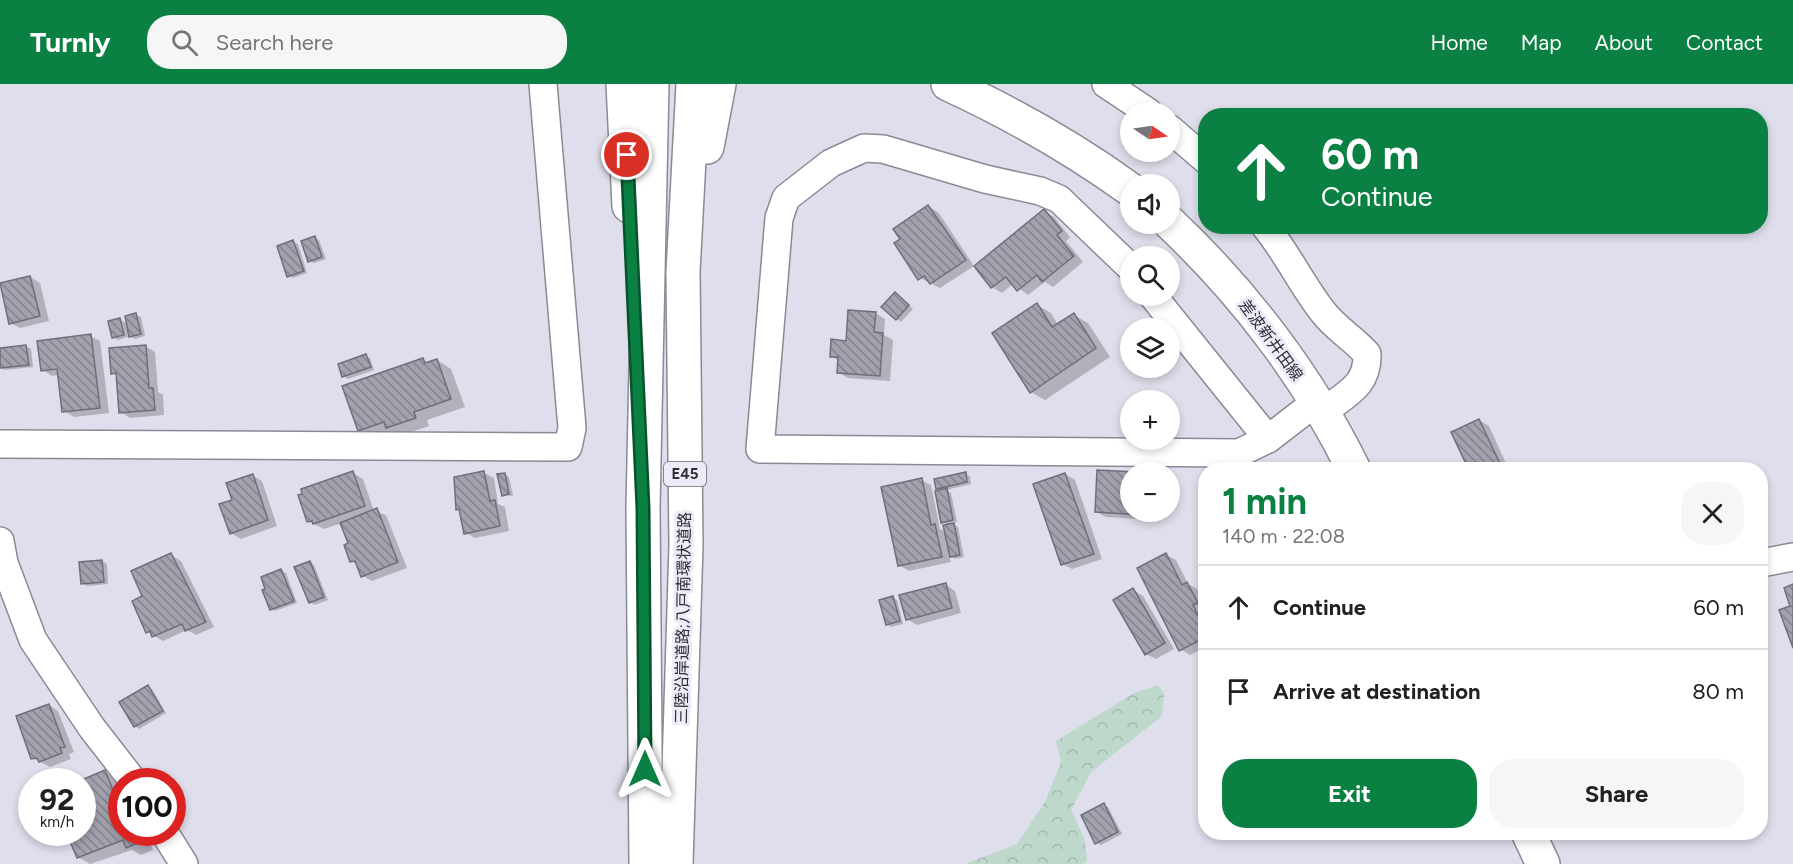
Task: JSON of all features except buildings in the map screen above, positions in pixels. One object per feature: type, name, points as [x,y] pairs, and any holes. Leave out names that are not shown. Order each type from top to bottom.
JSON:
[{"type":"main road","points":[[623,84],[643,508]]},
{"type":"main road","name":"E45","points":[[646,864],[643,508],[652,84]]},
{"type":"main road","name":"三陸沿岸道路;八戸南環状道路","points":[[676,864],[686,545],[684,272],[693,84]]},
{"type":"main road","points":[[684,272],[719,84]]},
{"type":"main road","points":[[948,84],[1012,113],[1084,156],[1120,182]]},
{"type":"main road","name":"差波新井田線","points":[[1180,233],[1205,257],[1254,314],[1319,407],[1350,462]]},
{"type":"main road","points":[[1532,840],[1543,864]]},
{"type":"street","points":[[0,444],[568,447],[572,428],[543,84]]},
{"type":"street","points":[[1107,84],[1133,102]]},
{"type":"street","points":[[1180,138],[1198,153]]},
{"type":"street","points":[[1120,257],[1072,209],[1059,199],[1040,191],[985,179],[883,149],[864,148],[831,164],[786,198],[779,218],[760,449],[1239,453],[1268,440],[1362,381],[1368,370],[1367,354],[1336,329],[1272,234]]},
{"type":"street","points":[[1161,306],[1268,440]]},
{"type":"street","points":[[0,541],[4,563],[33,640],[92,728],[123,768]]},
{"type":"street","points":[[1768,561],[1793,556]]},
{"type":"street","points":[[172,846],[183,864]]},
{"type":"green space","points":[[1158,685],[1164,694],[1162,716],[1091,772],[1071,810],[1085,840],[1087,861],[1082,864],[965,864],[1017,844],[1046,800],[1061,762],[1056,741],[1134,693]]},
{"type":"route","points":[[627,155],[643,508],[645,769]]}]
